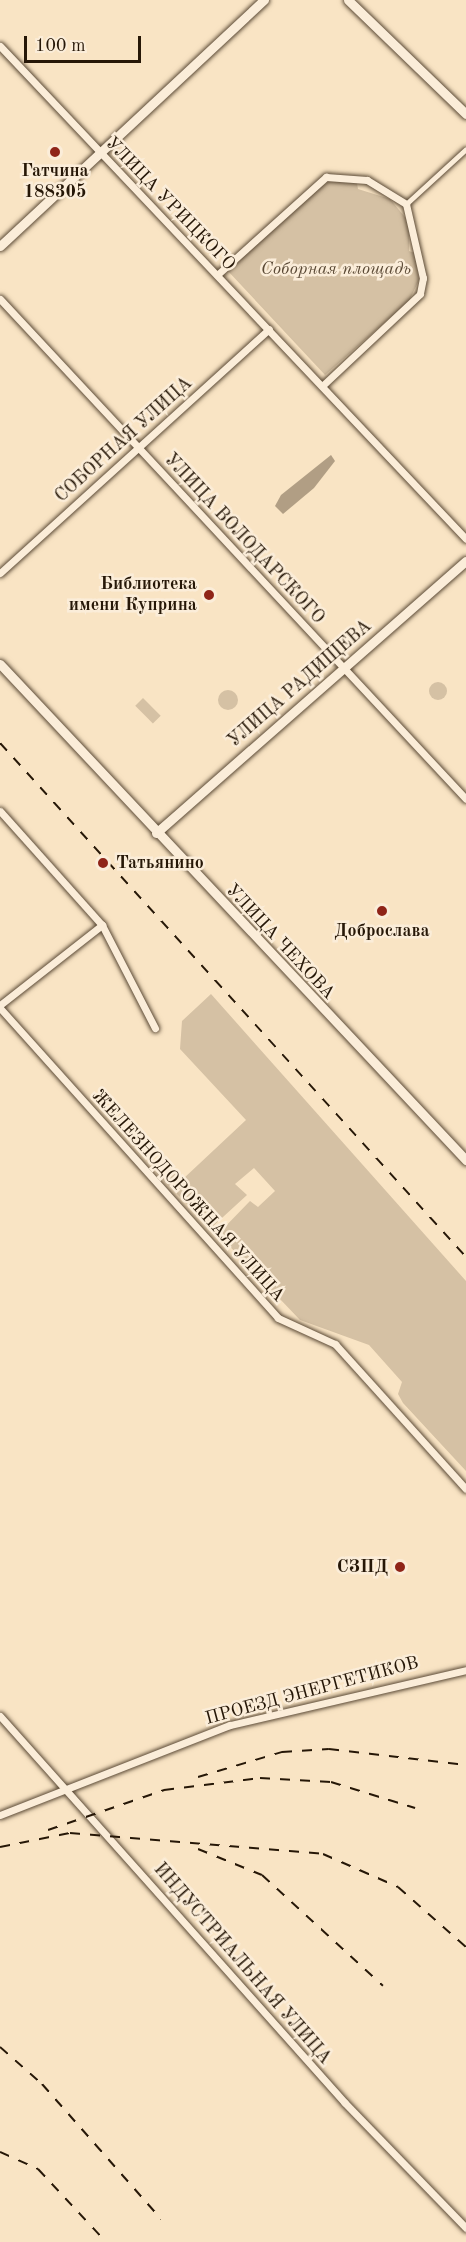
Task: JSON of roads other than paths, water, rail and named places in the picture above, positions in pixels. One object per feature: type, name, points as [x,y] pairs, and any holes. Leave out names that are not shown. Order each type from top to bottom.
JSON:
[{"type":"street","points":[[0,246],[264,0]]},
{"type":"street","points":[[348,0],[466,114]]},
{"type":"street","name":"УЛИЦА УРИЦКОГО","points":[[0,46],[466,539]]},
{"type":"street","points":[[403,202],[466,149]]},
{"type":"street","points":[[217,275],[326,177],[366,180],[403,202],[412,213],[423,278],[420,294],[322,386]]},
{"type":"street","name":"УЛИЦА ВОЛОДАРСКОГО","points":[[0,299],[466,800]]},
{"type":"street","name":"СОБОРНАЯ УЛИЦА","points":[[0,573],[269,329]]},
{"type":"street","name":"УЛИЦА РАДИЩЕВА","points":[[156,833],[466,561]]},
{"type":"street","name":"УЛИЦА ЧЕХОВА","points":[[0,664],[156,833],[466,1160]]},
{"type":"street","points":[[0,811],[102,925],[155,1028]]},
{"type":"street","name":"ЖЕЛЕЗНОДОРОЖНАЯ УЛИЦА","points":[[102,925],[0,1006],[278,1318],[335,1344],[466,1489]]},
{"type":"street","name":"ПРОЕЗД ЭНЕРГЕТИКОВ","points":[[0,1815],[231,1725],[466,1670]]},
{"type":"street","name":"ИНДУСТРИАЛЬНАЯ УЛИЦА","points":[[0,1716],[345,2103],[466,2228]]},
{"type":"railway","points":[[0,743],[466,1257]]},
{"type":"railway","points":[[198,1777],[282,1752],[329,1749],[466,1765]]},
{"type":"railway","points":[[48,1830],[164,1790],[260,1778],[331,1782],[415,1808]]},
{"type":"railway","points":[[0,1847],[70,1833],[323,1854],[398,1887],[466,1947]]},
{"type":"railway","points":[[198,1849],[262,1875],[383,1986]]},
{"type":"railway","points":[[0,2047],[42,2084],[161,2219]]},
{"type":"railway","points":[[0,2152],[38,2169],[106,2242]]},
{"type":"place","name":"Гатчина 188305","points":[[55,152]]},
{"type":"place","name":"Библиотека имени Куприна","points":[[209,595]]},
{"type":"place","name":"Татьянино","points":[[103,863]]},
{"type":"place","name":"Доброслава","points":[[382,911]]},
{"type":"place","name":"СЗПД","points":[[400,1567]]},
{"type":"park label","name":"Соборная площадь","points":[[336,269]]}]
